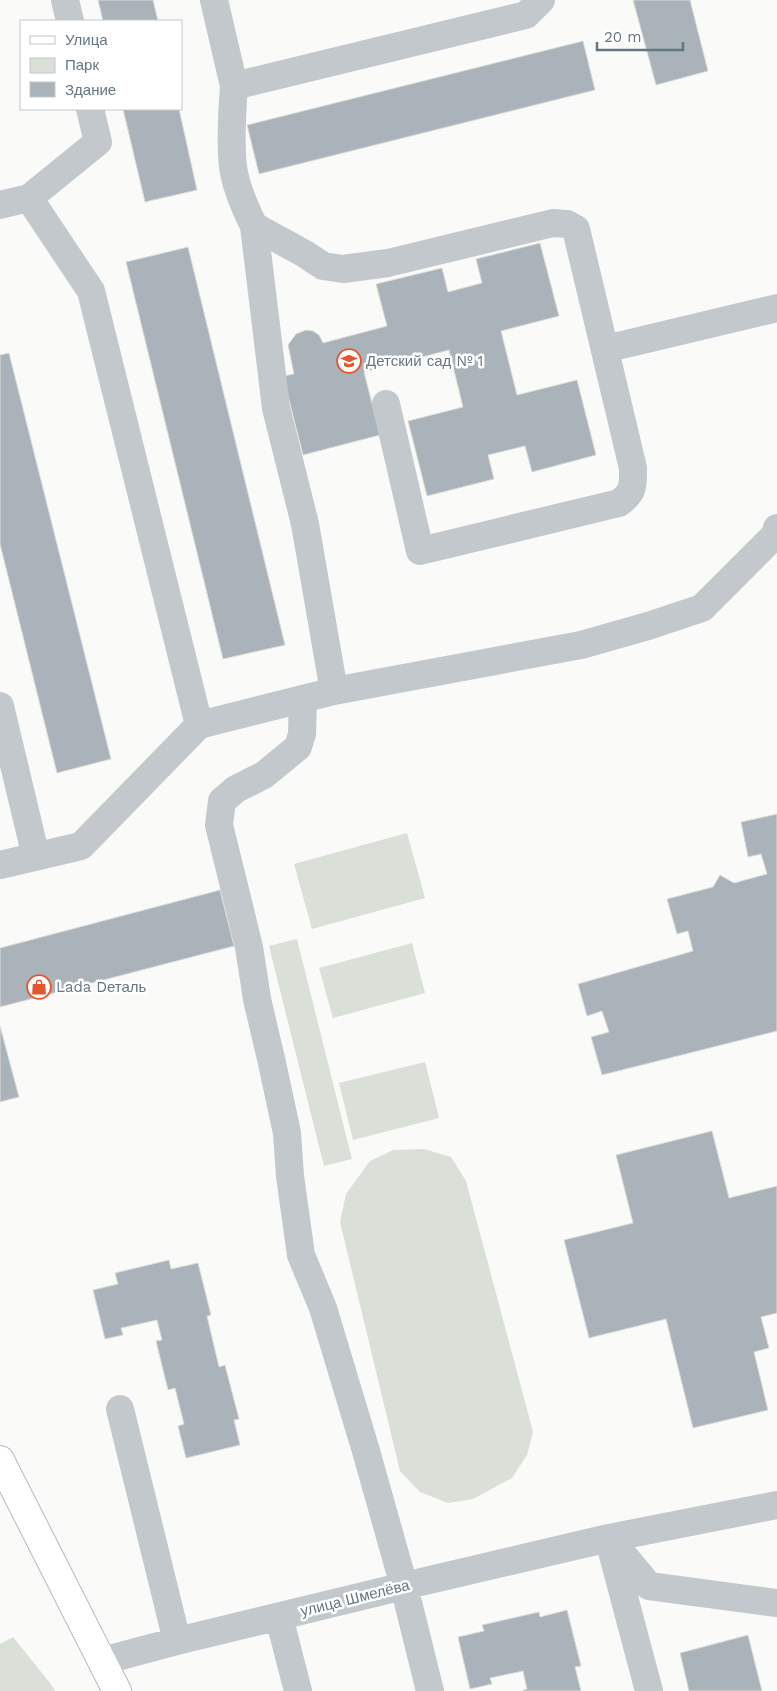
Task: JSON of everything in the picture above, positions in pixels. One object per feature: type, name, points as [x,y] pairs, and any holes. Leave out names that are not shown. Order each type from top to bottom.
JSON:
[{"type":"main road","points":[[0,1460],[117,1691]]},
{"type":"street","points":[[65,0],[70,20]]},
{"type":"street","points":[[214,0],[234,86],[231,119],[233,168],[244,205],[254,226],[276,408],[305,524],[334,691]]},
{"type":"street","points":[[234,86],[526,15],[541,0]]},
{"type":"street","points":[[0,205],[29,198],[98,142],[90,110]]},
{"type":"street","points":[[29,198],[91,292],[199,725]]},
{"type":"street","points":[[254,226],[306,254],[323,266],[343,269],[388,263],[553,223],[567,224],[576,228],[633,468],[633,482],[629,495],[619,503],[420,551],[386,404]]},
{"type":"street","points":[[605,350],[777,308]]},
{"type":"street","points":[[0,865],[81,846],[199,725],[334,691],[581,645],[702,608],[775,535],[777,528]]},
{"type":"street","points":[[303,699],[302,734],[298,747],[264,775],[236,789],[222,801],[219,825],[250,947],[257,999],[287,1132],[290,1176],[301,1255],[323,1308],[366,1452],[404,1586],[430,1691]]},
{"type":"street","points":[[0,706],[36,857]]},
{"type":"street","points":[[120,1409],[177,1642]]},
{"type":"street","name":"улица Шмелёва","points":[[102,1661],[404,1586],[609,1538],[777,1505]]},
{"type":"street","points":[[609,1538],[649,1586],[777,1603]]},
{"type":"street","points":[[609,1538],[649,1691]]},
{"type":"street","points":[[279,1617],[298,1691]]},
{"type":"green space","points":[[407,833],[425,898],[312,929],[294,864]]},
{"type":"green space","points":[[297,939],[352,1159],[324,1166],[269,946]]},
{"type":"green space","points":[[412,943],[425,993],[333,1018],[319,968]]},
{"type":"green space","points":[[425,1062],[439,1118],[353,1140],[339,1083]]},
{"type":"green space","points":[[424,1149],[451,1157],[466,1181],[533,1432],[527,1455],[512,1478],[473,1499],[448,1503],[420,1492],[400,1471],[340,1222],[346,1194],[370,1161],[393,1150]]},
{"type":"green space","points":[[13,1637],[55,1691],[0,1691],[0,1644]]},
{"type":"building","points":[[98,0],[153,0],[158,20],[103,20]]},
{"type":"building","points":[[633,0],[690,0],[708,71],[656,85]]},
{"type":"building","points":[[583,41],[595,90],[259,174],[247,125]]},
{"type":"building","points":[[123,110],[179,110],[197,190],[145,202]]},
{"type":"building","name":"Детский сад № 1","points":[[540,243],[559,316],[501,331],[517,395],[577,380],[596,455],[532,472],[525,446],[488,455],[494,479],[427,496],[408,421],[463,407],[449,350],[364,372],[380,435],[303,455],[283,376],[294,374],[288,345],[296,334],[306,330],[313,331],[319,335],[323,343],[387,326],[376,284],[442,268],[448,292],[482,283],[476,259]]},
{"type":"building","points":[[188,247],[285,645],[223,659],[126,262]]},
{"type":"building","points":[[9,353],[111,759],[57,773],[0,544],[0,355]]},
{"type":"building","points":[[777,814],[777,1031],[602,1075],[591,1037],[609,1032],[602,1011],[587,1016],[578,984],[693,951],[688,931],[677,934],[667,899],[713,887],[720,875],[734,883],[767,874],[761,854],[748,857],[741,822]]},
{"type":"building","points":[[220,890],[234,946],[0,1007],[0,948]]},
{"type":"building","points":[[0,1026],[19,1097],[0,1102]]},
{"type":"building","points":[[712,1131],[729,1198],[777,1186],[777,1313],[761,1317],[769,1348],[754,1352],[768,1410],[693,1428],[666,1319],[589,1338],[564,1240],[633,1223],[616,1155]]},
{"type":"building","points":[[169,1260],[171,1269],[198,1263],[211,1315],[207,1316],[219,1367],[225,1365],[239,1419],[234,1420],[240,1445],[186,1458],[178,1426],[184,1424],[175,1388],[168,1390],[156,1341],[162,1340],[157,1320],[121,1328],[123,1335],[105,1339],[93,1290],[118,1284],[115,1273]]},
{"type":"building","points":[[567,1610],[581,1666],[575,1667],[581,1691],[524,1691],[527,1689],[523,1671],[490,1678],[492,1684],[470,1689],[458,1637],[484,1631],[482,1625],[539,1612],[540,1617]]},
{"type":"building","points":[[748,1635],[762,1691],[689,1691],[680,1653]]},
{"type":"place","name":"Детский сад № 1","points":[[349,361]]},
{"type":"place","name":"Lada Dеталь","points":[[39,987]]}]
